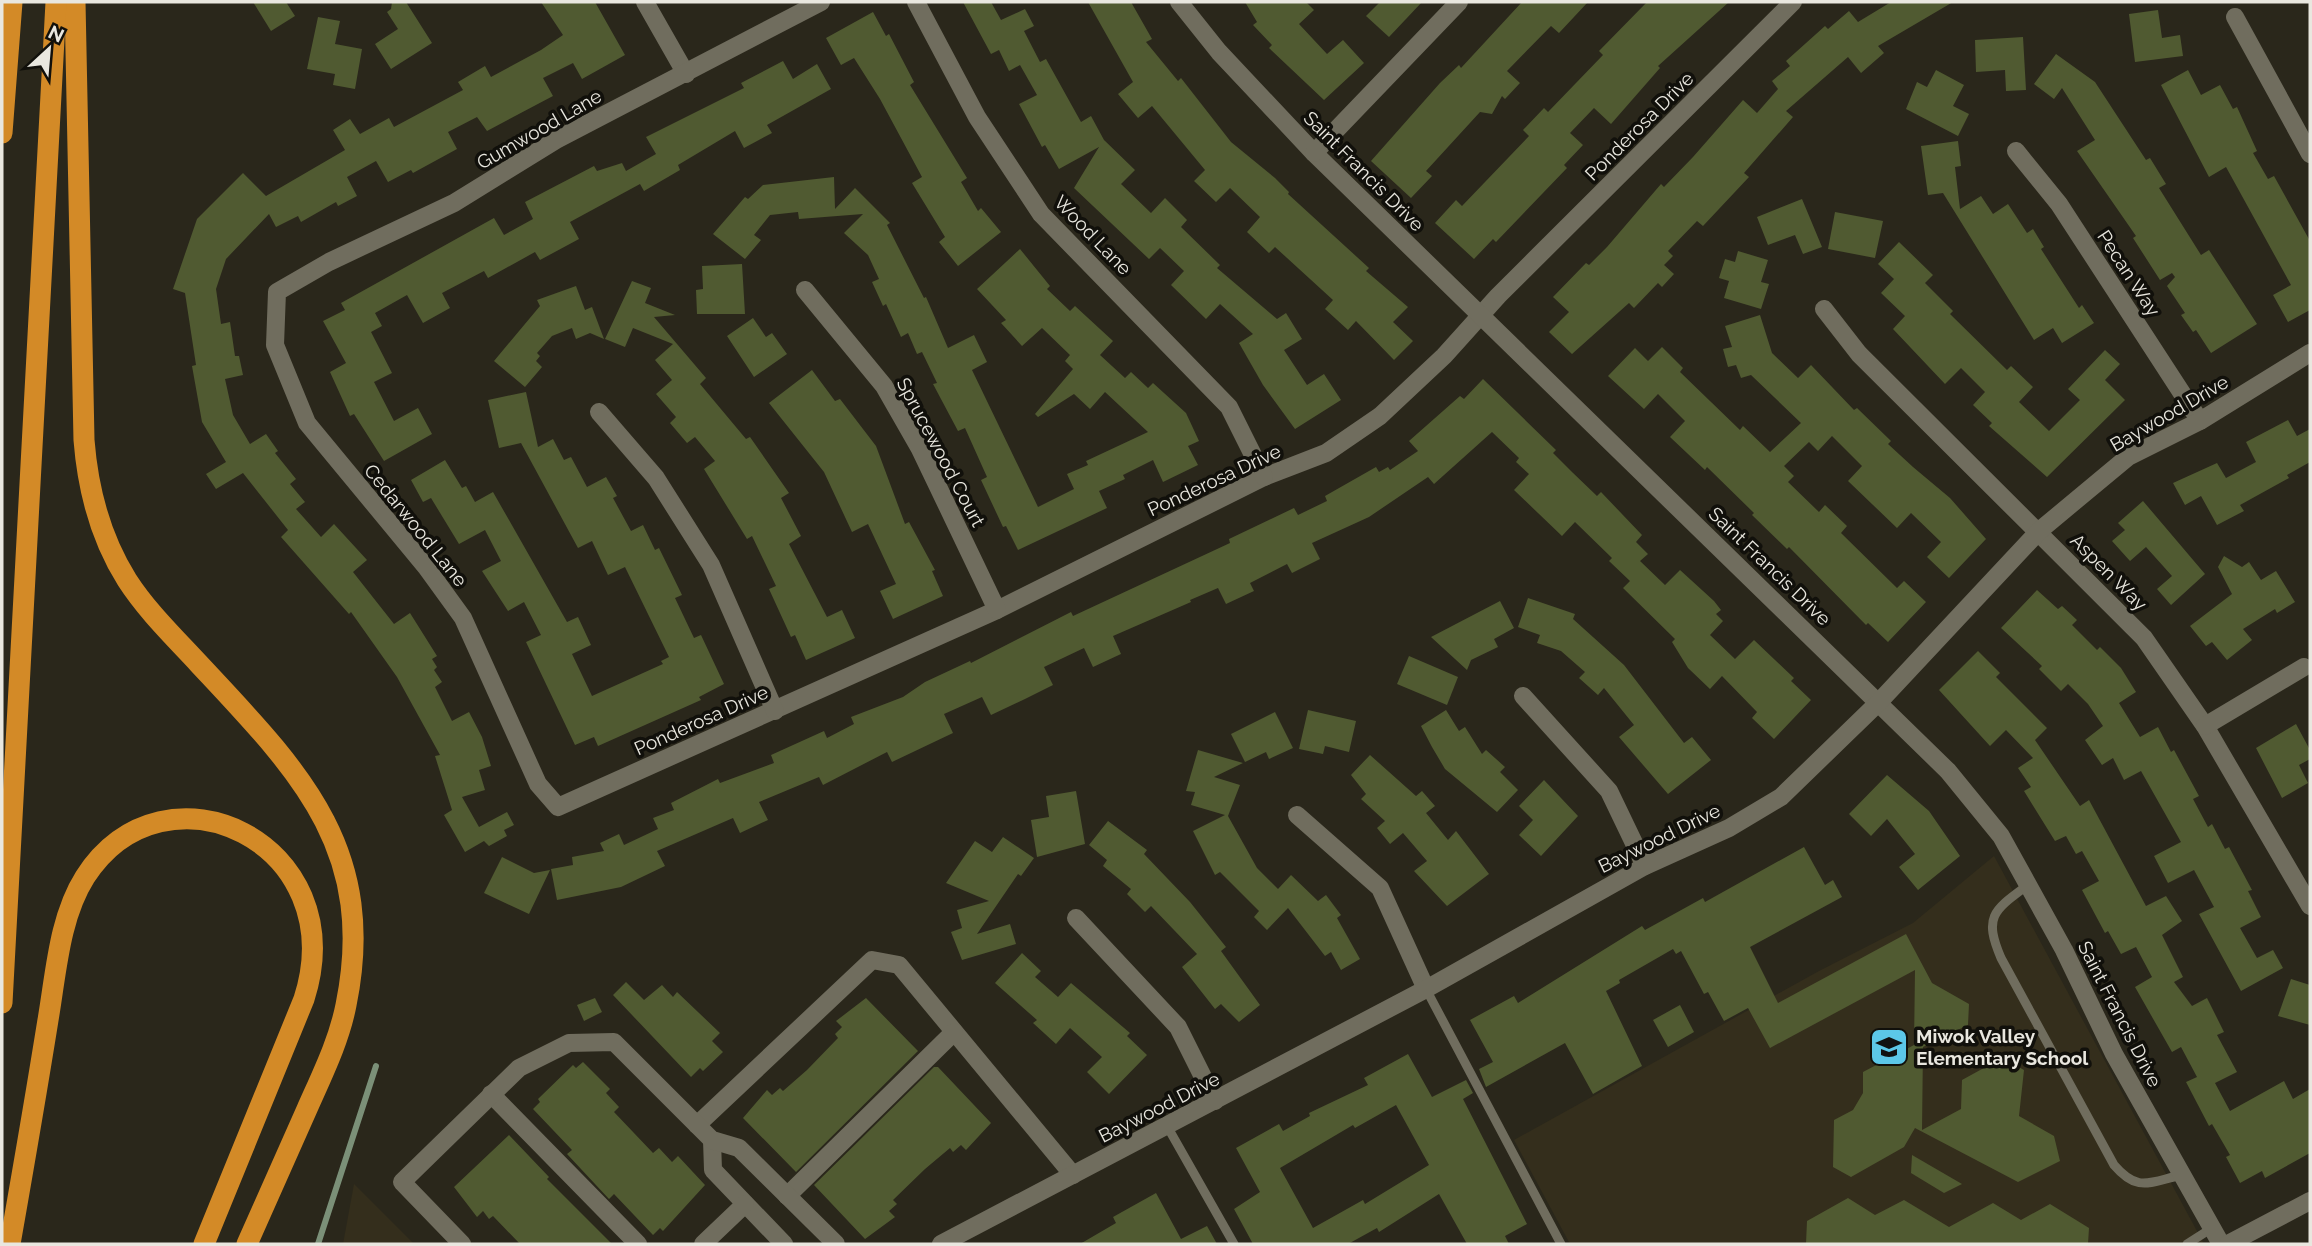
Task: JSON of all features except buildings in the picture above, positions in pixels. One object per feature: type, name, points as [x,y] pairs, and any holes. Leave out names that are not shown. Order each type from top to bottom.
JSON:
[{"type":"highway","points":[[2,133],[12,2]]},
{"type":"highway","points":[[2,1003],[56,2]]},
{"type":"highway","points":[[75,2],[84,440],[90,490],[99,520],[111,550],[136,593],[272,742],[312,794],[332,834],[350,898],[353,964],[343,1019],[324,1070],[247,1244]]},
{"type":"highway","points":[[11,1239],[58,962],[74,897],[97,861],[121,840],[150,826],[193,820],[234,829],[263,845],[279,859],[303,894],[312,924],[314,946],[312,968],[304,999],[204,1244]]},
{"type":"street","points":[[645,2],[686,74]]},
{"type":"street","name":"Gumwood Lane","points":[[277,292],[329,262],[453,203],[556,140],[821,2]]},
{"type":"street","name":"Wood Lane","points":[[916,2],[977,117],[1041,214],[1228,407],[1264,477]]},
{"type":"street","name":"Saint Francis Drive","points":[[1179,2],[1219,52],[1314,153],[1956,780],[2001,836],[2114,1054],[2216,1236]]},
{"type":"street","points":[[1314,153],[1460,2]]},
{"type":"street","name":"Ponderosa Drive","points":[[538,784],[558,807],[997,610],[1264,477],[1326,453],[1380,416],[1444,356],[1770,21],[1793,2]]},
{"type":"street","points":[[2235,17],[2310,154]]},
{"type":"street","name":"Pecan Way","points":[[2017,151],[2059,204],[2200,421]]},
{"type":"street","name":"Sprucewood Court","points":[[805,290],[884,386],[920,449],[997,610]]},
{"type":"street","name":"Cedarwood Lane","points":[[277,292],[275,345],[307,424],[426,567],[463,618],[538,784]]},
{"type":"street","name":"Aspen Way","points":[[1824,309],[1859,355],[2144,638],[2205,726],[2310,906]]},
{"type":"street","name":"Baywood Drive","points":[[941,1244],[1426,989],[1646,866],[1729,828],[1781,797],[1879,702],[2039,531],[2128,457],[2200,421],[2310,353]]},
{"type":"street","points":[[599,412],[656,478],[711,565],[775,711]]},
{"type":"street","points":[[2205,726],[2304,667]]},
{"type":"street","points":[[1524,696],[1609,791],[1646,866]]},
{"type":"street","points":[[1297,816],[1380,888],[1426,989]]},
{"type":"street","points":[[1076,918],[1178,1027],[1215,1101]]},
{"type":"street","points":[[697,1125],[872,960],[898,965],[1073,1175]]},
{"type":"street","points":[[787,1196],[954,1032]]},
{"type":"street","points":[[462,1244],[402,1182],[519,1068],[569,1043],[614,1042],[712,1140],[738,1148],[836,1244]]},
{"type":"street","points":[[491,1094],[638,1244]]},
{"type":"street","points":[[712,1140],[713,1170],[784,1244]]},
{"type":"street","points":[[2228,1244],[2310,1201]]},
{"type":"street","points":[[703,1244],[745,1204]]},
{"type":"lane","points":[[2028,885],[1996,912],[1990,933],[2001,958],[2114,1165],[2127,1181],[2145,1185],[2182,1175]]},
{"type":"lane","points":[[1426,989],[1561,1244]]},
{"type":"lane","points":[[1167,1126],[1234,1244]]},
{"type":"lane","points":[[2188,1244],[2216,1236]]},
{"type":"shaded area","name":"Miwok Valley Elementary School","points":[[1994,856],[2204,1244],[1570,1244],[1514,1140],[1819,971],[1913,923]]},
{"type":"shaded area","points":[[354,1184],[414,1244],[343,1244]]},
{"type":"waterway","points":[[318,1244],[376,1066]]},
{"type":"place","name":"Miwok Valley Elementary School","points":[[1889,1047]]}]
